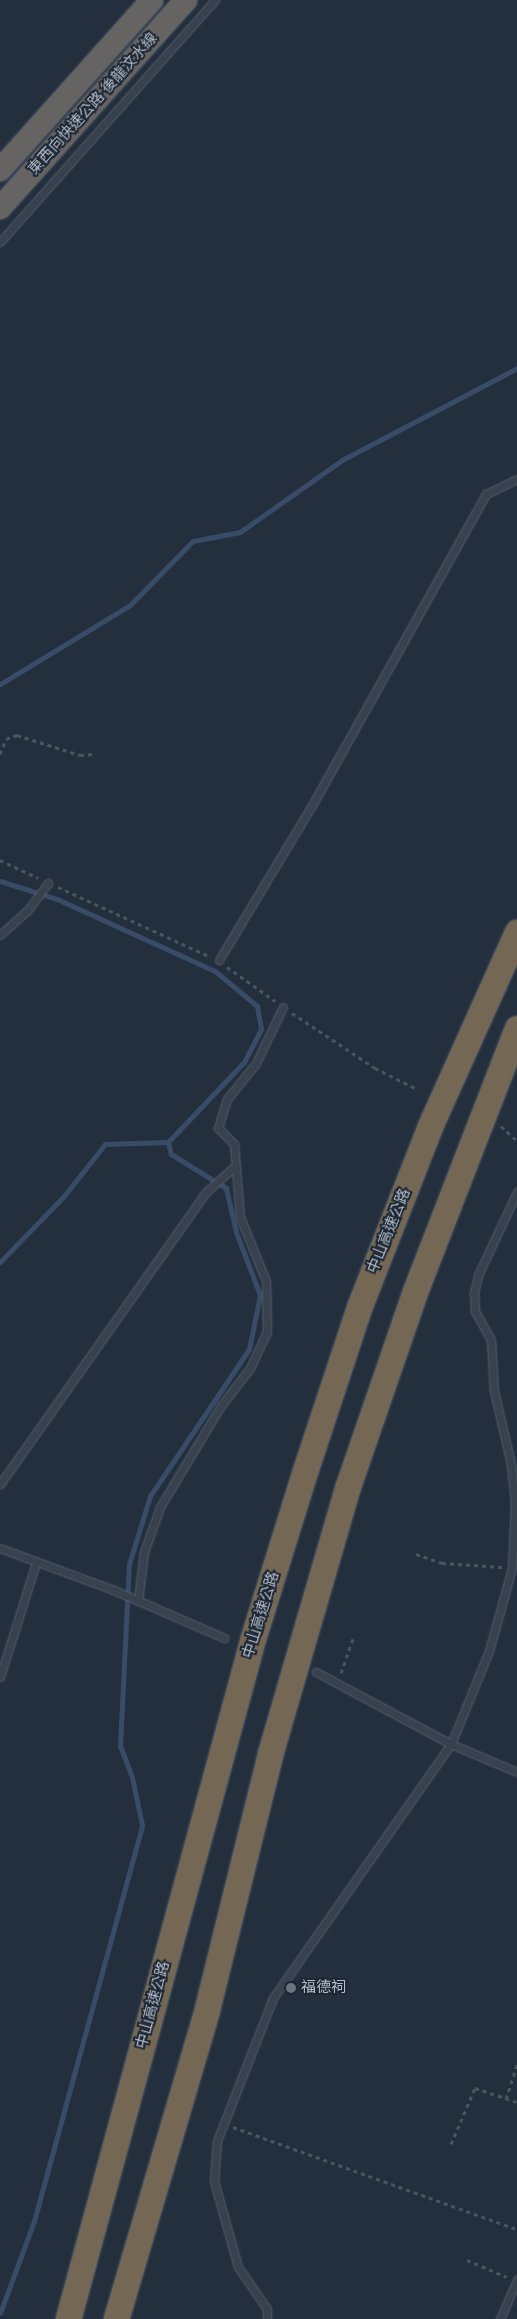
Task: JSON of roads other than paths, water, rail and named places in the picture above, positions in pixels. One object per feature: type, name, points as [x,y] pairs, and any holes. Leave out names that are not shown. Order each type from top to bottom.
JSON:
[{"type":"highway","name":"東西向快速公路 後龍汶水線","points":[[0,170],[152,0]]},
{"type":"highway","name":"東西向快速公路 後龍汶水線","points":[[0,208],[186,0]]},
{"type":"highway","name":"中山高速公路","points":[[68,2319],[253,1638],[305,1472],[360,1305],[430,1126],[517,932]]},
{"type":"highway","points":[[116,2319],[207,2009],[270,1754],[348,1486],[417,1285],[517,1028]]},
{"type":"lane","points":[[0,242],[215,0]]},
{"type":"lane","points":[[219,960],[315,800],[486,494],[517,480]]},
{"type":"lane","points":[[0,935],[27,911],[48,883]]},
{"type":"lane","points":[[138,1602],[144,1552],[160,1508],[220,1407],[250,1368],[267,1332],[266,1281],[240,1217],[234,1144],[218,1128],[226,1099],[256,1063],[282,1007]]},
{"type":"lane","points":[[0,1484],[205,1193],[235,1166]]},
{"type":"lane","points":[[267,2319],[267,2309],[238,2268],[214,2181],[214,2162],[223,2124],[273,1998],[451,1744],[489,1651],[512,1568],[515,1503],[511,1464],[494,1391],[491,1340],[475,1311],[474,1293],[478,1276],[517,1192]]},
{"type":"lane","points":[[0,1548],[122,1594],[224,1638]]},
{"type":"lane","points":[[0,1677],[36,1562]]},
{"type":"lane","points":[[316,1672],[451,1744],[517,1772]]},
{"type":"lane","points":[[500,2319],[517,2280]]},
{"type":"waterway","points":[[0,684],[130,605],[193,541],[240,532],[342,460],[517,368]]},
{"type":"waterway","points":[[0,881],[57,899],[215,971],[257,1006],[261,1029],[244,1062],[168,1142],[105,1144],[64,1196],[0,1262]]},
{"type":"waterway","points":[[0,2313],[34,2221],[142,1825],[132,1777],[120,1746],[129,1564],[150,1496],[249,1349],[260,1295],[236,1232],[226,1188],[171,1154],[168,1142]]},
{"type":"place","name":"福德祠","points":[[291,1988]]}]
